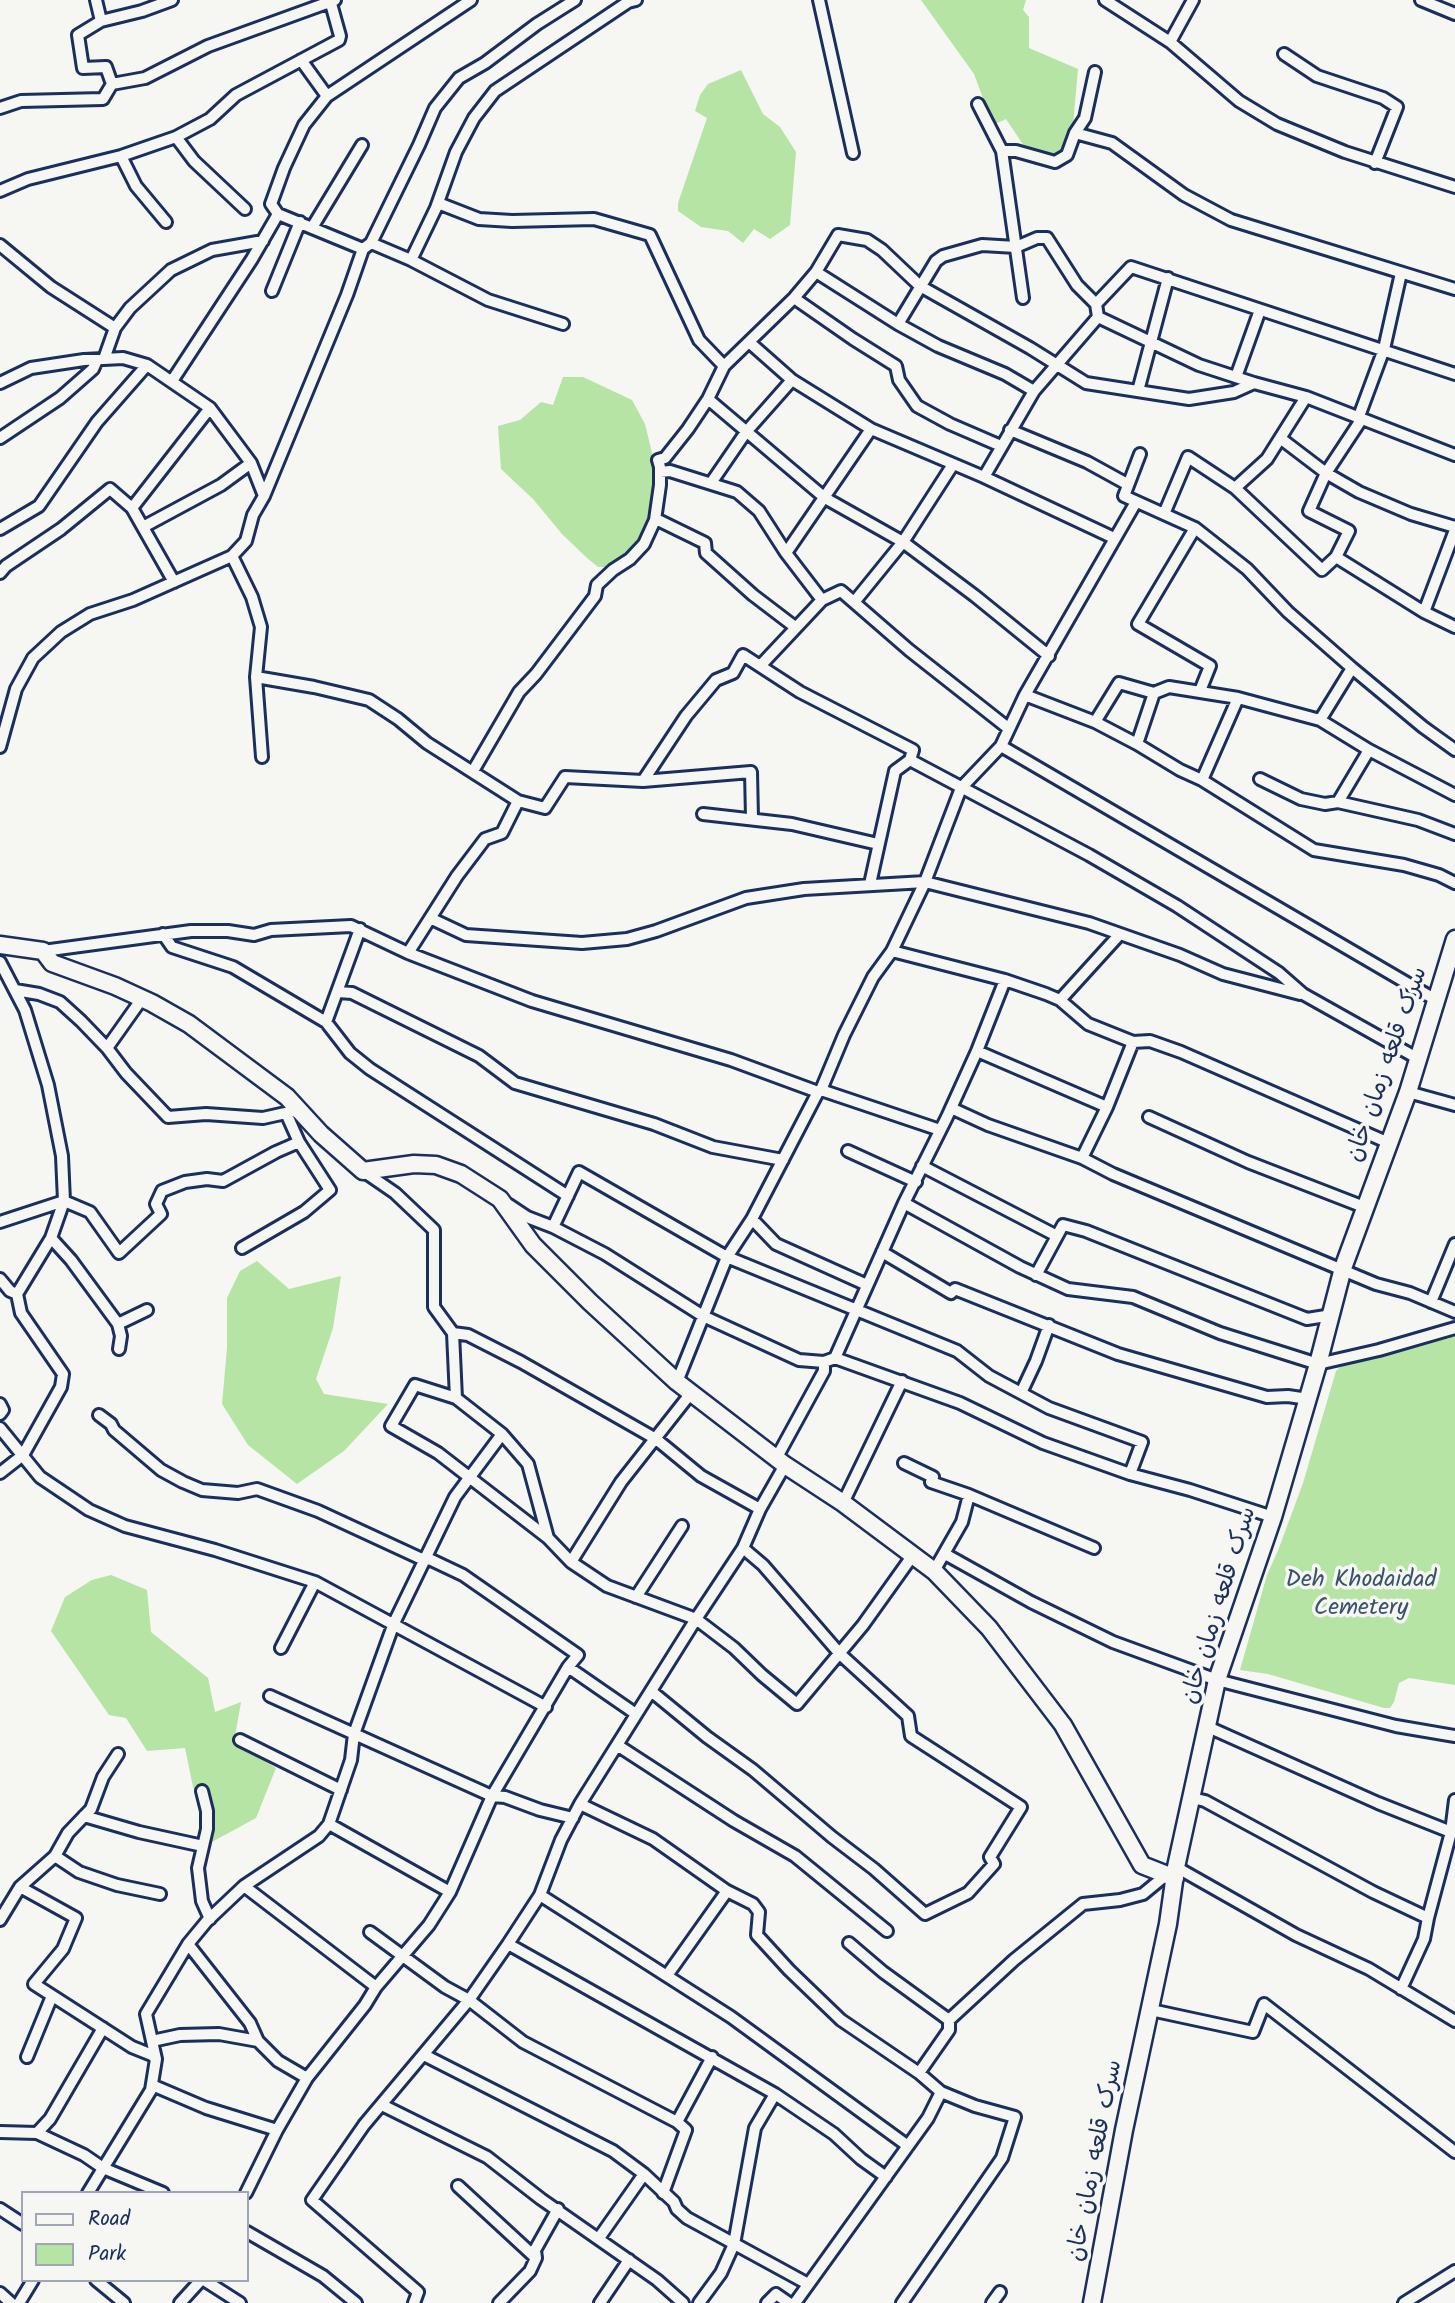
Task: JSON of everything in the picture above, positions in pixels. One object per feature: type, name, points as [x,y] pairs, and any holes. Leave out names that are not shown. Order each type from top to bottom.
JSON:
[{"type":"street","points":[[96,0],[101,21]]},
{"type":"street","points":[[112,84],[106,67],[83,68],[78,35],[101,21],[172,0]]},
{"type":"street","points":[[0,108],[21,101],[103,99],[112,84],[145,78],[208,46],[332,0],[339,40],[236,95],[210,119],[176,137],[121,156],[28,179],[0,191]]},
{"type":"street","points":[[471,0],[327,96],[303,125],[271,204],[278,214],[411,260],[488,300],[563,324]]},
{"type":"street","points":[[0,747],[16,689],[33,658],[61,632],[90,614],[133,600],[232,556],[246,541],[253,515],[264,496],[367,246],[435,108],[459,78],[575,0]]},
{"type":"street","points":[[411,260],[438,203],[456,152],[474,118],[495,91],[628,2],[636,0]]},
{"type":"street","points":[[819,0],[853,153]]},
{"type":"street","points":[[1105,0],[1170,43],[1239,102],[1267,118],[1317,142],[1455,187]]},
{"type":"street","points":[[1170,43],[1193,0]]},
{"type":"street","points":[[1421,0],[1455,14]]},
{"type":"street","points":[[1284,54],[1317,76],[1383,98],[1397,107],[1376,163]]},
{"type":"street","points":[[300,60],[327,96]]},
{"type":"street","points":[[1002,151],[1016,150],[1055,162],[1067,155],[1075,133],[1085,118],[1095,72]]},
{"type":"street","points":[[978,104],[1002,151],[1023,298]]},
{"type":"street","points":[[1075,133],[1112,143],[1184,195],[1231,220],[1455,289]]},
{"type":"street","points":[[176,137],[194,161],[245,209]]},
{"type":"street","points":[[313,226],[362,145]]},
{"type":"street","points":[[121,156],[136,186],[166,222]]},
{"type":"street","points":[[438,203],[479,219],[594,219],[650,235],[699,340],[724,366]]},
{"type":"street","points":[[172,381],[278,214]]},
{"type":"street","points":[[272,290],[300,222]]},
{"type":"street","points":[[473,771],[519,692],[536,674],[595,596],[597,584],[630,559],[644,544],[654,520],[660,472],[657,460],[665,458],[708,399],[724,366],[794,298],[816,272],[838,234],[867,240],[882,250],[920,286],[1086,383],[1189,399],[1234,392],[1254,383]]},
{"type":"street","points":[[898,324],[936,261],[943,256],[982,245],[1016,247],[1037,238],[1046,238],[1077,285],[1096,304],[1098,317],[1034,391],[984,478]]},
{"type":"street","points":[[0,438],[60,398],[93,369],[115,328],[130,308],[171,270],[212,250],[263,241]]},
{"type":"street","points":[[0,245],[51,287],[115,328]]},
{"type":"street","points":[[1096,304],[1130,267],[1455,374]]},
{"type":"street","points":[[816,272],[898,324],[939,346],[1005,374],[1034,391]]},
{"type":"street","points":[[1164,514],[1188,457],[1235,488],[1322,570],[1336,557],[1349,531],[1309,511],[1326,473],[1359,419],[1384,349],[1401,273]]},
{"type":"street","points":[[1138,391],[1168,278]]},
{"type":"street","points":[[794,298],[896,366],[899,380],[917,406],[1001,446]]},
{"type":"street","points":[[1237,377],[1260,310]]},
{"type":"street","points":[[1098,317],[1199,365],[1306,397],[1455,455]]},
{"type":"street","points":[[749,342],[792,380],[871,429],[1114,538]]},
{"type":"street","points":[[0,383],[31,368],[123,358],[147,365],[209,408],[251,463],[264,496]]},
{"type":"street","points":[[0,529],[39,506],[97,422],[147,365]]},
{"type":"street","points":[[710,483],[746,432],[792,380]]},
{"type":"street","points":[[1235,488],[1266,459],[1306,397]]},
{"type":"street","points":[[708,399],[825,498],[903,542],[1049,656]]},
{"type":"street","points":[[132,509],[209,408]]},
{"type":"street","points":[[786,553],[871,429]]},
{"type":"street","points":[[1010,430],[1087,462],[1127,484]]},
{"type":"street","points":[[1280,438],[1326,473],[1359,492],[1410,514],[1455,528],[1424,612]]},
{"type":"street","points":[[1140,454],[1124,496],[1195,528],[1247,569],[1288,612],[1352,668],[1455,750]]},
{"type":"street","points":[[143,527],[221,485],[251,463]]},
{"type":"street","points":[[855,601],[903,542],[952,466]]},
{"type":"street","points":[[660,472],[670,471],[737,492],[759,511],[786,553],[822,600]]},
{"type":"street","points":[[0,573],[5,566],[61,529],[110,489],[132,509],[174,582]]},
{"type":"street","points":[[677,1382],[727,1257],[752,1219],[820,1091],[873,977],[892,951],[925,882],[961,788],[1002,746],[1008,728],[1026,695],[1136,502]]},
{"type":"street","points":[[654,520],[660,520],[705,543],[706,553],[752,595],[795,627]]},
{"type":"street","points":[[1195,528],[1138,624],[1210,666],[1200,691]]},
{"type":"street","points":[[232,556],[261,627],[256,677],[262,757]]},
{"type":"street","points":[[1336,557],[1424,612],[1455,627]]},
{"type":"street","points":[[761,665],[822,600],[841,591],[909,650],[1008,728]]},
{"type":"street","points":[[643,781],[681,723],[716,680],[733,673],[743,655],[800,692],[913,750],[910,760],[895,771],[870,884]]},
{"type":"street","points":[[1320,720],[1352,668]]},
{"type":"street","points":[[256,677],[369,700],[427,743],[518,801],[545,808],[565,777],[643,781],[751,772],[752,818]]},
{"type":"street","points":[[1095,722],[1119,683],[1154,693],[1170,687],[1238,698],[1320,720],[1369,750],[1455,795]]},
{"type":"street","points":[[1138,744],[1154,693]]},
{"type":"street","points":[[1026,695],[1095,722],[1138,744],[1202,780],[1314,850],[1404,865],[1439,875],[1455,883]]},
{"type":"street","points":[[1202,780],[1238,698]]},
{"type":"street","points":[[1002,746],[1436,1000]]},
{"type":"street","points":[[1338,802],[1369,750]]},
{"type":"street","points":[[910,760],[1089,855],[1177,906],[1279,973],[1303,995],[1417,1058]]},
{"type":"street","points":[[1260,779],[1301,800],[1325,804],[1338,802],[1418,820],[1455,834]]},
{"type":"street","points":[[408,953],[457,876],[485,839],[502,833],[518,801]]},
{"type":"street","points":[[703,814],[792,824],[878,844]]},
{"type":"street","points":[[432,919],[466,935],[582,943],[627,939],[746,898],[804,889],[925,882],[1089,923],[1180,955],[1223,974],[1303,995]]},
{"type":"street","points":[[0,1473],[23,1455],[61,1387],[63,1374],[21,1313],[17,1294],[51,1238],[64,1201],[62,1156],[48,1085],[25,1010],[0,947],[43,951],[191,931],[228,931],[254,935],[271,930],[351,926],[408,953],[532,1001],[731,1060],[940,1130]]},
{"type":"street","points":[[326,1022],[360,929]]},
{"type":"street","points":[[163,934],[172,947],[233,967],[326,1022],[350,1053],[370,1069],[568,1196]]},
{"type":"street","points":[[1060,1000],[1119,934]]},
{"type":"street","name":"سرک قلعه زمان خان","points":[[1092,2303],[1124,2130],[1168,1924],[1172,1873],[1192,1798],[1217,1679],[1273,1517],[1332,1315],[1343,1268],[1408,1092],[1436,1000],[1448,982],[1455,939]]},
{"type":"street","points":[[43,951],[52,963],[116,986],[189,1024],[287,1097],[293,1111],[299,1142],[330,1190],[304,1212],[242,1248]]},
{"type":"street","points":[[892,951],[1005,980],[1060,1000],[1088,1024],[1133,1042],[1150,1041],[1181,1052],[1389,1143]]},
{"type":"street","points":[[414,2303],[418,2292],[312,2200],[364,2125],[469,2000],[508,1944],[540,1895],[561,1840],[580,1804],[743,1548],[781,1461],[951,1108],[1005,980]]},
{"type":"street","points":[[15,990],[39,994],[60,1002],[107,1048],[126,1073],[168,1117],[206,1114],[263,1118],[293,1111]]},
{"type":"street","points":[[338,992],[352,993],[479,1056],[515,1083],[654,1124],[713,1147],[783,1160]]},
{"type":"street","points":[[107,1048],[141,1000]]},
{"type":"street","points":[[1082,1158],[1107,1107],[1133,1042]]},
{"type":"street","points":[[977,1051],[1107,1107]]},
{"type":"street","points":[[1408,1092],[1455,1105]]},
{"type":"street","points":[[951,1108],[988,1125],[1082,1158],[1113,1174],[1376,1284],[1410,1293],[1455,1312]]},
{"type":"street","points":[[293,1111],[363,1171],[395,1194],[434,1230],[434,1307],[453,1333],[457,1398]]},
{"type":"street","points":[[1149,1117],[1248,1162],[1364,1207]]},
{"type":"street","points":[[0,1222],[64,1201],[90,1212],[119,1253],[161,1214],[156,1204],[162,1191],[186,1182],[207,1179],[223,1181],[299,1142]]},
{"type":"street","points":[[848,1151],[916,1182]]},
{"type":"street","points":[[363,1171],[414,1164],[436,1165],[461,1174],[527,1217],[553,1227],[605,1254],[703,1316],[799,1360],[829,1360],[902,1381],[960,1403],[1042,1443],[1130,1474],[1273,1517]]},
{"type":"street","points":[[922,1166],[1057,1236]]},
{"type":"street","points":[[553,1227],[579,1172],[727,1257],[957,1351],[989,1376],[1049,1408],[1142,1442],[1130,1474]]},
{"type":"street","points":[[500,1199],[533,1245],[677,1382],[934,1571],[989,1628],[1063,1725],[1142,1866],[1172,1873],[1369,1969],[1455,2021]]},
{"type":"street","points":[[904,1203],[1036,1275],[1068,1289],[1133,1297],[1220,1333],[1318,1364],[1455,1328]]},
{"type":"street","points":[[752,1219],[776,1244],[867,1285]]},
{"type":"street","points":[[1036,1275],[1063,1225],[1075,1227],[1307,1319],[1332,1315]]},
{"type":"street","points":[[51,1238],[71,1260],[118,1324],[121,1336],[119,1349]]},
{"type":"street","points":[[1431,1303],[1455,1244]]},
{"type":"street","points":[[882,1252],[951,1293],[956,1289],[1118,1354],[1266,1396],[1308,1399]]},
{"type":"street","points":[[0,1279],[10,1291],[17,1294]]},
{"type":"street","points":[[118,1324],[147,1310]]},
{"type":"street","points":[[1021,1393],[1049,1325]]},
{"type":"street","points":[[453,1333],[468,1335],[521,1362],[656,1439],[701,1476],[760,1509]]},
{"type":"street","points":[[843,1503],[902,1381]]},
{"type":"street","points":[[548,1538],[528,1464],[502,1434],[457,1398],[415,1385],[391,1426],[438,1453],[548,1538],[571,1562],[607,1587],[696,1619],[734,1648],[797,1704],[840,1654],[913,1555]]},
{"type":"street","points":[[571,1562],[621,1482],[691,1393]]},
{"type":"street","points":[[0,1404],[3,1410],[0,1414]]},
{"type":"street","points":[[99,1415],[161,1470],[183,1482],[202,1490],[238,1493],[257,1489],[318,1511],[463,1575],[578,1655],[568,1667],[492,1796],[450,1892],[429,1925],[376,1987],[365,2005],[307,2078],[277,2130],[247,2191]]},
{"type":"street","points":[[0,1428],[40,1477],[89,1510],[125,1526],[315,1581],[545,1707]]},
{"type":"street","points":[[89,2191],[152,2085],[156,2059],[146,2014],[188,1944],[244,1886],[318,1836],[329,1825],[351,1760],[354,1734],[394,1623],[455,1497],[502,1434]]},
{"type":"street","points":[[904,1463],[933,1477],[931,1482],[1094,1548]]},
{"type":"street","points":[[934,1571],[962,1522],[968,1495]]},
{"type":"street","points":[[636,1597],[682,1526]]},
{"type":"street","points":[[651,1692],[874,1868],[925,1914],[968,1894],[994,1864],[990,1857],[1021,1807],[911,1736],[908,1716],[840,1654],[763,1565],[743,1548]]},
{"type":"street","points":[[945,1554],[1031,1602],[1113,1642],[1217,1679],[1395,1726],[1455,1735]]},
{"type":"street","points":[[281,1648],[315,1581]]},
{"type":"street","points":[[568,1667],[636,1714]]},
{"type":"street","points":[[270,1696],[492,1796],[505,1797],[573,1818]]},
{"type":"street","points":[[1208,1727],[1378,1803],[1451,1832]]},
{"type":"street","points":[[240,1740],[341,1790]]},
{"type":"street","points":[[617,1745],[734,1821],[795,1856],[887,1931]]},
{"type":"street","points":[[0,1920],[20,1887],[55,1856],[68,1833],[91,1809],[103,1777],[118,1754]]},
{"type":"street","points":[[202,1791],[207,1811],[207,1829],[198,1868],[202,1901],[210,1919]]},
{"type":"street","points":[[1192,1798],[1205,1801],[1373,1892],[1427,1918]]},
{"type":"street","points":[[1401,1989],[1424,1939],[1427,1918],[1451,1832],[1455,1800]]},
{"type":"street","points":[[580,1804],[653,1839],[727,1891],[753,1903],[759,1912],[757,1935],[841,2021],[919,2073],[941,2092],[975,2106],[1015,2117],[1002,2158],[902,2303]]},
{"type":"street","points":[[84,1816],[203,1846]]},
{"type":"street","points":[[329,1825],[450,1892]]},
{"type":"street","points":[[55,1856],[79,1871],[117,1885],[160,1895]]},
{"type":"street","points":[[919,2073],[948,2030],[949,2020],[1014,1960],[1083,1904],[1143,1894],[1172,1873]]},
{"type":"street","points":[[244,1886],[376,1987]]},
{"type":"street","points":[[20,1887],[76,1918],[63,1949],[34,1984],[156,2059]]},
{"type":"street","points":[[668,1974],[727,1891]]},
{"type":"street","points":[[540,1895],[732,2017],[908,2146]]},
{"type":"street","points":[[370,1932],[445,1987],[469,2000],[523,2042],[677,2122],[686,2130],[663,2193]]},
{"type":"street","points":[[849,1943],[902,1987],[949,2020]]},
{"type":"street","points":[[188,1944],[250,2023],[258,2041],[278,2061],[307,2078]]},
{"type":"street","points":[[508,1944],[775,2094],[834,2134],[861,2160],[886,2177]]},
{"type":"street","points":[[27,2057],[52,1996]]},
{"type":"street","points":[[1151,2010],[1253,2032],[1264,2004],[1455,2152]]},
{"type":"street","points":[[37,2133],[50,2119],[103,2028]]},
{"type":"street","points":[[152,2041],[180,2035],[219,2034],[258,2041]]},
{"type":"street","points":[[424,2055],[613,2151],[644,2174],[687,2218],[808,2284]]},
{"type":"street","points":[[677,2122],[712,2057]]},
{"type":"street","points":[[152,2085],[206,2108],[277,2130]]},
{"type":"street","points":[[767,2303],[776,2294],[793,2303],[928,2118],[941,2092]]},
{"type":"street","points":[[699,2303],[721,2273],[734,2244],[755,2128],[775,2094]]},
{"type":"street","points":[[383,2105],[487,2157],[541,2199],[657,2280],[677,2301]]},
{"type":"street","points":[[0,2132],[37,2133],[84,2155],[103,2168],[158,2191]]},
{"type":"street","points":[[599,2238],[644,2174]]},
{"type":"street","points":[[458,2186],[536,2258]]},
{"type":"street","points":[[0,2209],[21,2223]]},
{"type":"street","points":[[499,2303],[530,2271],[536,2258],[536,2250],[558,2209]]},
{"type":"street","points":[[248,2233],[323,2276],[356,2303]]},
{"type":"street","points":[[600,2303],[629,2260]]},
{"type":"street","points":[[1404,2303],[1455,2271]]},
{"type":"street","points":[[19,2303],[32,2282]]},
{"type":"street","points":[[98,2282],[124,2303]]},
{"type":"street","points":[[180,2303],[201,2282]]},
{"type":"street","points":[[206,2282],[240,2303]]},
{"type":"street","points":[[992,2303],[1000,2292]]},
{"type":"street","points":[[0,2293],[11,2303]]},
{"type":"green space","points":[[921,0],[1026,0],[1023,10],[1029,17],[1029,48],[1078,69],[1073,125],[1061,153],[1047,157],[1024,146],[1006,119],[993,125],[974,74]]},
{"type":"green space","points":[[741,70],[763,114],[780,127],[796,152],[790,225],[770,239],[754,229],[743,243],[728,231],[701,227],[678,211],[678,203],[707,118],[695,111],[700,95],[708,84]]},
{"type":"green space","points":[[563,377],[583,377],[632,400],[645,424],[653,457],[656,492],[646,535],[624,561],[606,567],[598,567],[587,558],[562,534],[533,499],[501,469],[498,426],[520,420],[541,402],[553,405]]},
{"type":"green space","points":[[257,1261],[289,1289],[341,1276],[333,1328],[316,1379],[324,1394],[388,1404],[344,1451],[297,1484],[248,1445],[222,1404],[227,1348],[227,1298],[240,1271]]},
{"type":"green space","name":"Deh Khodaidad Cemetery","points":[[1455,1336],[1455,1685],[1409,1678],[1399,1683],[1390,1708],[1384,1708],[1268,1674],[1240,1670],[1267,1575],[1303,1483],[1336,1371],[1343,1364],[1413,1343]]},
{"type":"green space","points":[[111,1575],[147,1590],[151,1632],[208,1678],[215,1712],[241,1702],[234,1742],[276,1768],[256,1818],[210,1843],[193,1787],[185,1748],[147,1751],[126,1718],[109,1715],[51,1631],[65,1597],[92,1580]]}]
